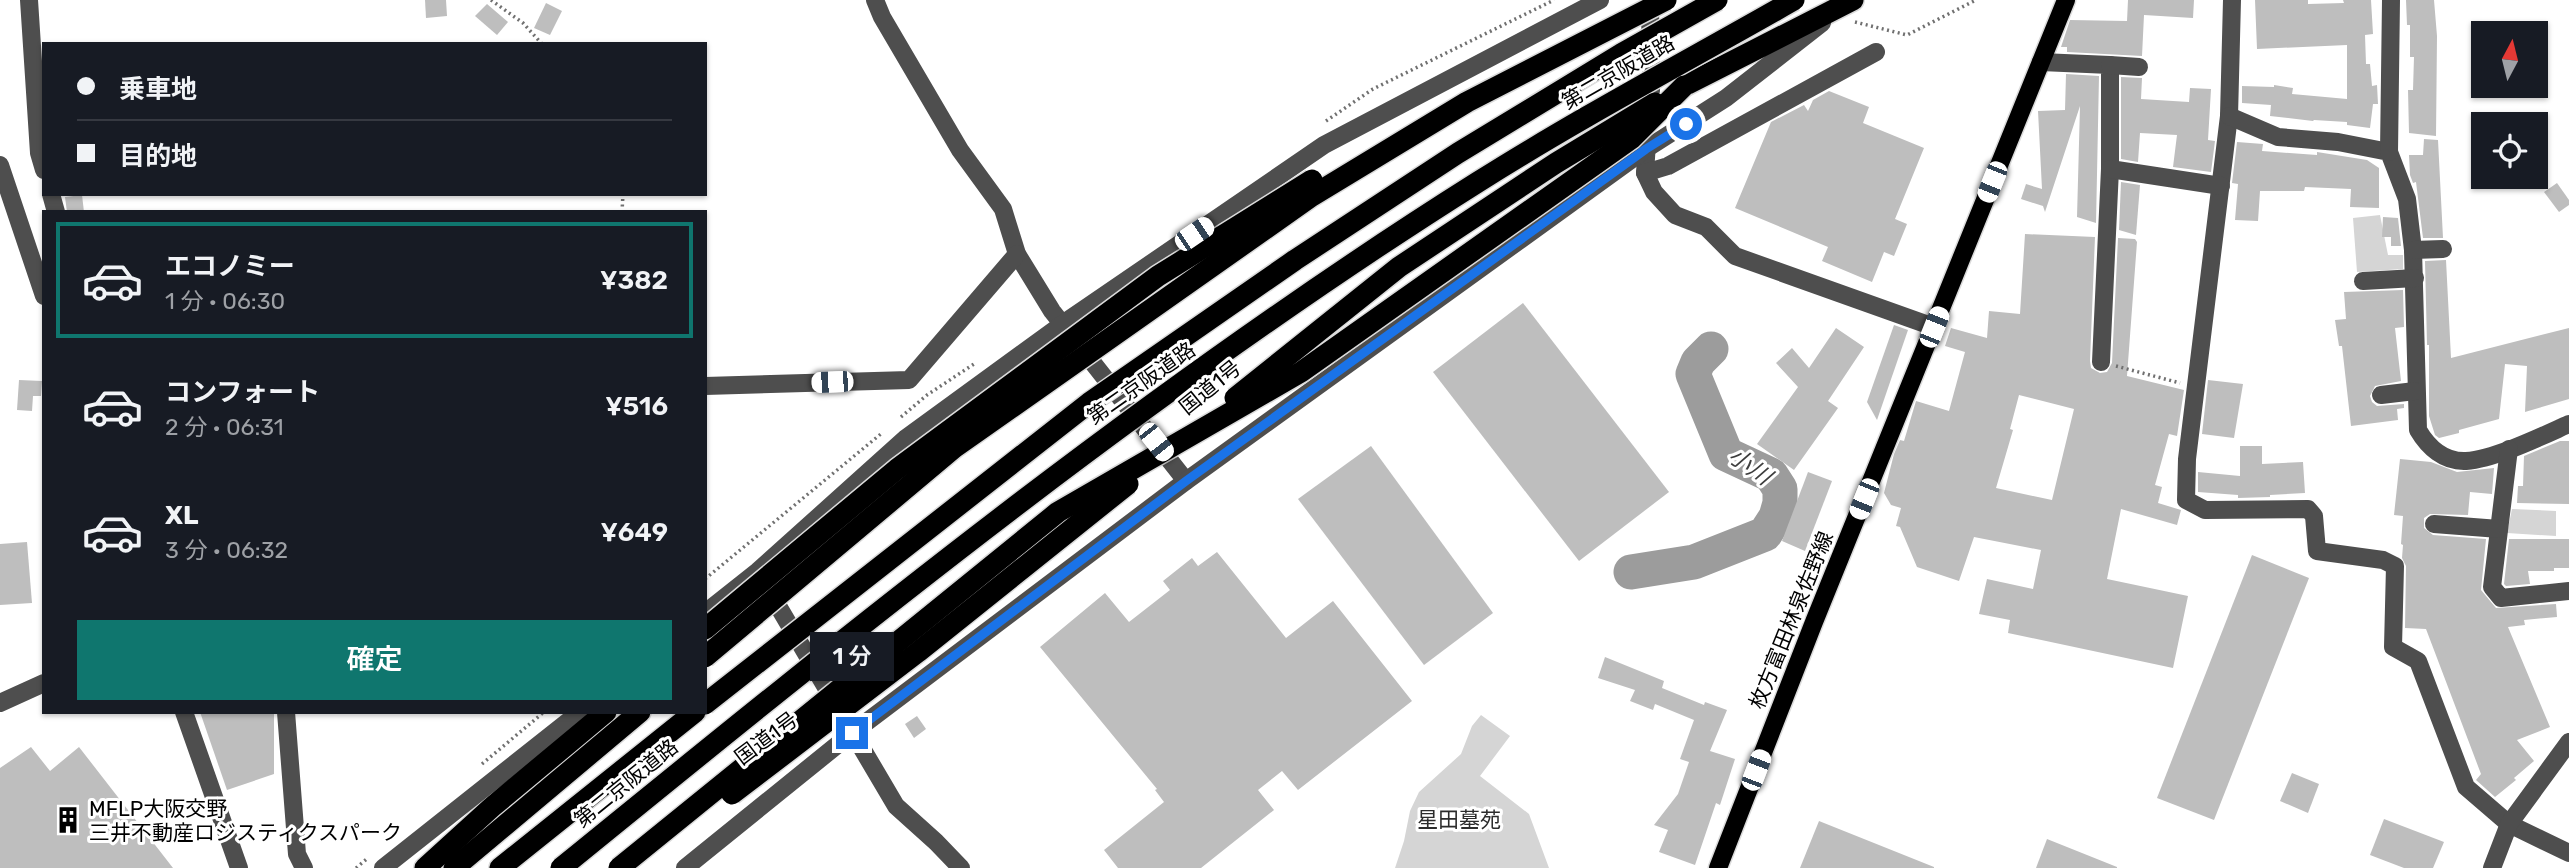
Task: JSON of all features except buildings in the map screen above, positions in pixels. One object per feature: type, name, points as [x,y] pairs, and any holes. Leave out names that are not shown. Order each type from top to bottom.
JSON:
[{"type":"highway","points":[[707,655],[954,448],[1312,196],[1467,102],[1666,0]]},
{"type":"highway","name":"第二京阪道路","points":[[707,702],[1046,437],[1146,363],[1295,260],[1458,153],[1621,54],[1717,0]]},
{"type":"highway","name":"第二京阪道路","points":[[561,868],[905,591],[1109,435],[1315,290],[1479,181],[1794,0]]},
{"type":"highway","name":"国道1号","points":[[636,868],[918,652],[1399,267],[1556,163],[1684,86],[1850,8]]},
{"type":"highway","points":[[619,868],[1058,512],[1301,372],[1631,139],[1684,86]]},
{"type":"highway","points":[[707,627],[897,469],[1158,276],[1392,131],[1467,102]]},
{"type":"highway","points":[[425,868],[492,807],[604,714]]},
{"type":"highway","points":[[454,868],[638,714]]},
{"type":"highway","name":"第二京阪道路","points":[[500,868],[692,714]]},
{"type":"main road","name":"枚方富田林泉佐野線","points":[[1718,868],[1814,622],[2066,0]]},
{"type":"street","points":[[29,0],[39,153],[42,163]]},
{"type":"street","points":[[875,0],[882,17],[960,150],[1003,209],[1017,254],[1052,311],[1186,481]]},
{"type":"street","points":[[707,610],[758,571],[906,438],[1064,323],[1324,145],[1600,0]]},
{"type":"street","points":[[1650,0],[1651,113],[1645,173],[1654,192],[1675,215],[1706,227],[1735,256],[1934,327]]},
{"type":"street","points":[[2232,0],[2229,116],[2187,459],[2186,500],[2205,510],[2308,509],[2314,516],[2318,551],[2384,559],[2395,566],[2393,646],[2418,661],[2466,788],[2509,824],[2569,853]]},
{"type":"street","points":[[2392,0],[2389,152],[2407,198],[2413,250],[2418,430],[2427,445],[2444,456],[2465,461],[2509,449],[2569,424]]},
{"type":"street","points":[[685,868],[852,733],[1186,481],[1646,149],[1726,98],[1850,8]]},
{"type":"street","points":[[1645,173],[1668,166],[1876,52]]},
{"type":"street","points":[[2040,62],[2139,67]]},
{"type":"street","points":[[2101,362],[2110,169],[2110,65]]},
{"type":"street","points":[[2229,116],[2278,136],[2337,142],[2389,152]]},
{"type":"street","points":[[0,164],[42,290]]},
{"type":"street","points":[[2110,169],[2221,186]]},
{"type":"street","points":[[2413,250],[2443,249]]},
{"type":"street","points":[[707,386],[909,380],[1017,254]]},
{"type":"street","points":[[2363,281],[2414,278]]},
{"type":"street","points":[[2381,395],[2416,391]]},
{"type":"street","points":[[2509,449],[2491,587],[2501,597],[2569,591]]},
{"type":"street","points":[[2434,524],[2499,529]]},
{"type":"street","points":[[758,571],[896,806],[961,868]]},
{"type":"street","points":[[0,703],[42,683]]},
{"type":"street","points":[[185,714],[239,868]]},
{"type":"street","points":[[286,714],[297,854],[304,868]]},
{"type":"street","points":[[383,868],[577,714]]},
{"type":"street","points":[[2492,868],[2509,824],[2569,742]]},
{"type":"path","points":[[491,0],[523,23],[540,42]]},
{"type":"path","points":[[1850,8],[1906,35],[1976,0]]},
{"type":"path","points":[[2101,362],[2196,387]]},
{"type":"green space","points":[[2380,215],[2388,255],[2403,255],[2403,269],[2357,272],[2353,218]]},
{"type":"green space","points":[[2512,509],[2556,511],[2556,536],[2507,533]]},
{"type":"green space","name":"星田墓苑","points":[[1481,715],[1510,736],[1480,776],[1529,814],[1549,868],[1395,868],[1410,811],[1419,792],[1461,754],[1472,726]]},
{"type":"waterway","name":"小川","points":[[1631,572],[1694,562],[1765,534],[1776,517],[1780,489],[1771,475],[1726,454],[1693,374],[1698,362],[1711,349]]},
{"type":"place","name":"MFLP大阪交野 三井不動産ロジスティクスパーク","points":[[68,820]]},
{"type":"route","points":[[852,733],[1186,481],[1646,149],[1686,124]]}]
